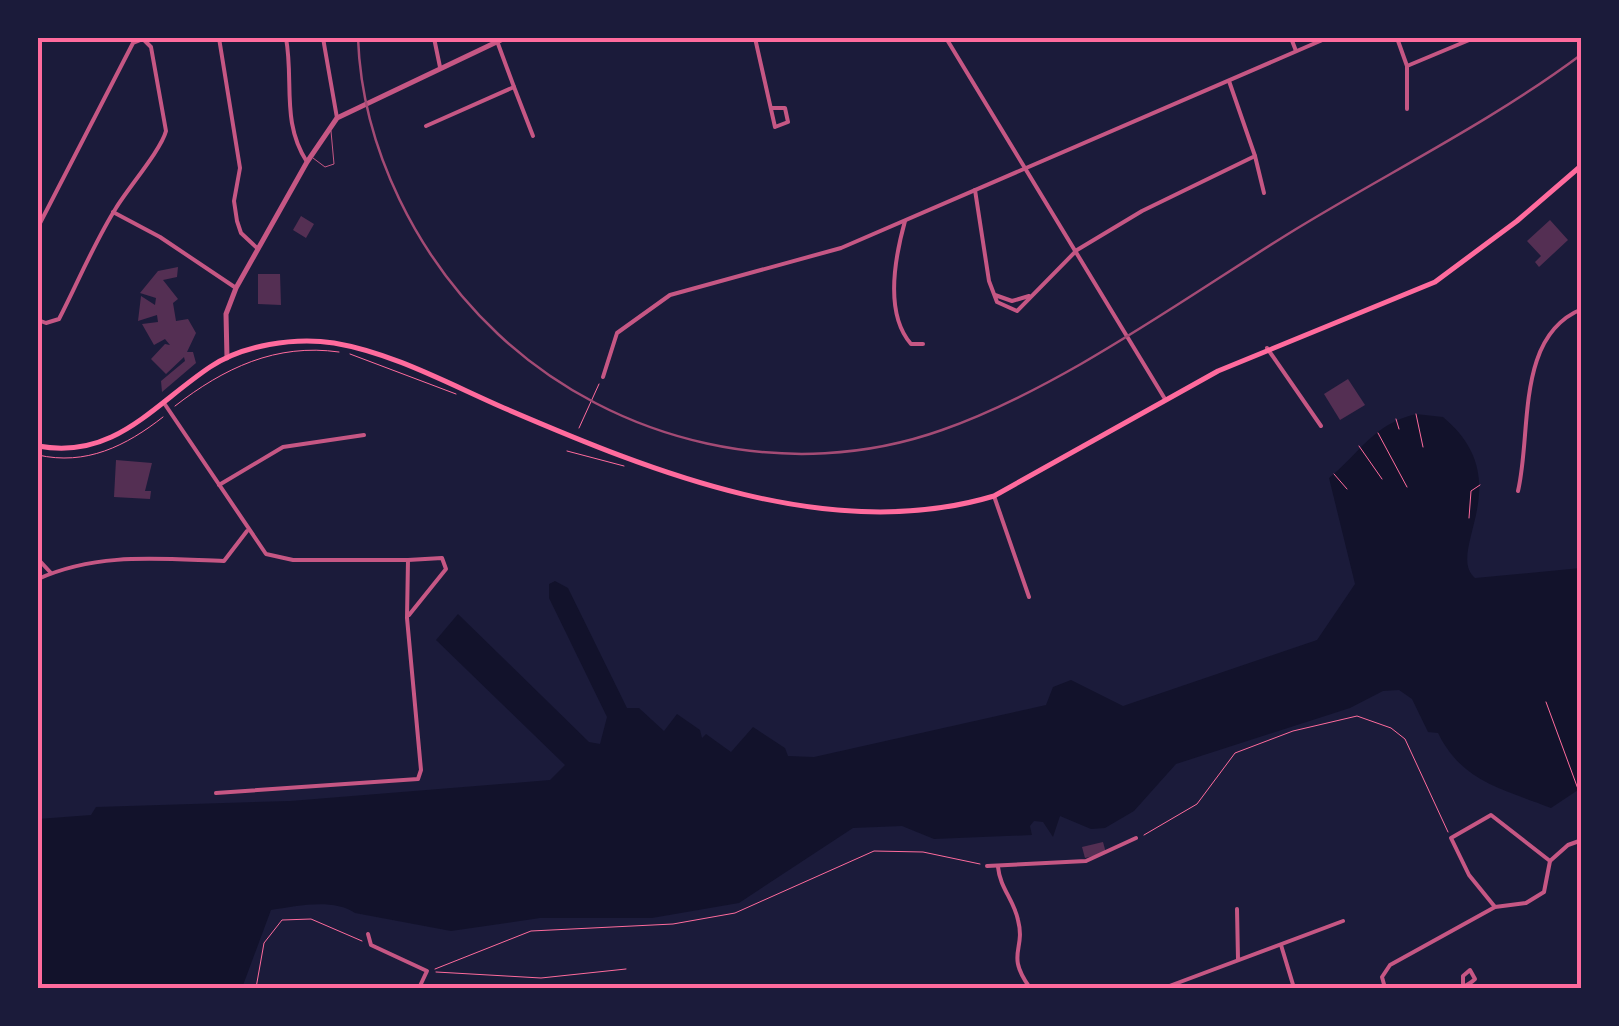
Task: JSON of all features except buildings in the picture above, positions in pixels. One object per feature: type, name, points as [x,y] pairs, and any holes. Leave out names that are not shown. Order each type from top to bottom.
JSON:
[{"type":"main road","points":[[38,446],[76,448],[106,442],[227,358],[285,343],[332,343],[374,353],[646,466],[806,505],[859,511],[961,506],[994,496],[1267,348],[1399,300],[1435,282],[1582,166]]},
{"type":"street","points":[[219,38],[240,168],[234,200],[237,221],[241,233],[258,249]]},
{"type":"street","points":[[286,38],[293,74],[288,118],[309,159]]},
{"type":"street","points":[[324,38],[337,118]]},
{"type":"street","points":[[434,38],[440,68]]},
{"type":"street","points":[[227,358],[226,314],[236,288],[330,126],[337,118],[505,38]]},
{"type":"street","points":[[755,38],[771,108]]},
{"type":"street","points":[[946,38],[1027,166],[1165,400]]},
{"type":"street","points":[[1290,38],[1296,51]]},
{"type":"street","points":[[602,377],[617,334],[670,294],[841,248],[1327,38]]},
{"type":"street","points":[[1397,38],[1407,66],[1407,109]]},
{"type":"street","points":[[1407,66],[1474,38]]},
{"type":"street","points":[[38,227],[133,43],[143,39],[151,47],[166,131],[163,143],[148,158],[113,212],[59,319],[38,320]]},
{"type":"street","points":[[497,41],[534,136]]},
{"type":"street","points":[[1229,80],[1264,194]]},
{"type":"street","points":[[426,126],[514,86]]},
{"type":"street","points":[[975,190],[989,281],[997,302],[1017,310],[1077,250],[1142,211],[1255,156]]},
{"type":"street","points":[[113,212],[160,237],[236,288]]},
{"type":"street","points":[[905,221],[898,249],[895,295],[904,334],[911,344],[923,344]]},
{"type":"street","points":[[995,294],[1012,301],[1030,296]]},
{"type":"street","points":[[1518,491],[1531,387],[1540,352],[1551,326],[1582,308]]},
{"type":"street","points":[[1267,348],[1321,426]]},
{"type":"street","points":[[164,403],[266,554],[277,558],[442,558],[446,569],[408,618]]},
{"type":"street","points":[[219,485],[283,448],[364,435]]},
{"type":"street","points":[[994,496],[1030,597]]},
{"type":"street","points":[[38,579],[99,559],[224,562],[247,531]]},
{"type":"street","points":[[38,559],[52,573]]},
{"type":"street","points":[[216,793],[418,779],[422,770],[408,618],[408,560]]},
{"type":"street","points":[[1495,907],[1469,875],[1451,838],[1492,815],[1550,861]]},
{"type":"street","points":[[987,866],[1083,861],[1108,854],[1136,838]]},
{"type":"street","points":[[1382,988],[1382,977],[1390,965],[1495,907],[1526,902],[1544,892],[1550,861],[1568,845],[1582,840]]},
{"type":"street","points":[[998,867],[1003,892],[1020,924],[1014,957],[1017,969],[1030,988]]},
{"type":"street","points":[[1237,909],[1234,947],[1238,960]]},
{"type":"street","points":[[1164,988],[1343,921]]},
{"type":"street","points":[[368,934],[371,945],[428,971],[420,988]]},
{"type":"street","points":[[1281,945],[1294,988]]},
{"type":"street","points":[[1187,980],[1190,988]]},
{"type":"lane","points":[[309,159],[325,167],[334,164],[330,126]]},
{"type":"path","points":[[38,456],[68,459],[103,453],[235,366],[269,354],[318,349],[371,360],[464,398]]},
{"type":"path","points":[[578,432],[602,377]]},
{"type":"path","points":[[1416,414],[1424,448]]},
{"type":"path","points":[[1396,419],[1398,429]]},
{"type":"path","points":[[1378,433],[1407,487]]},
{"type":"path","points":[[1360,446],[1382,479]]},
{"type":"path","points":[[566,451],[630,466]]},
{"type":"path","points":[[1334,474],[1347,489]]},
{"type":"path","points":[[1469,518],[1470,490],[1480,485]]},
{"type":"path","points":[[1546,702],[1579,787]]},
{"type":"path","points":[[1136,838],[1197,804],[1235,753],[1293,731],[1357,716],[1390,728],[1405,740],[1451,838]]},
{"type":"path","points":[[428,971],[531,930],[673,924],[735,913],[874,851],[922,852],[987,866]]},
{"type":"path","points":[[256,988],[264,943],[282,920],[312,919],[371,945]]},
{"type":"path","points":[[428,971],[541,978],[626,970]]},
{"type":"shaded area","points":[[1416,414],[1443,417],[1465,441],[1477,466],[1477,512],[1468,551],[1468,566],[1475,578],[1581,568],[1581,788],[1551,808],[1500,789],[1472,773],[1459,763],[1438,733],[1428,732],[1412,699],[1399,690],[1383,691],[1350,708],[1176,764],[1134,811],[1105,828],[1091,829],[1060,816],[1053,837],[1043,822],[1034,821],[1030,826],[1032,835],[934,839],[902,826],[853,828],[739,903],[652,918],[540,918],[451,931],[336,906],[314,904],[271,910],[242,988],[38,988],[38,819],[91,815],[96,807],[290,801],[550,780],[565,765],[436,640],[458,614],[589,742],[600,744],[607,717],[549,598],[549,584],[555,581],[568,588],[627,708],[639,708],[664,731],[677,714],[700,730],[702,738],[706,734],[731,752],[753,727],[785,748],[788,756],[814,757],[1046,705],[1053,687],[1071,680],[1123,706],[1317,640],[1355,584],[1329,478],[1378,432]]},
{"type":"railway","points":[[358,38],[370,121],[400,200],[443,272],[498,334],[544,372],[595,403],[650,427],[707,443],[766,452],[825,453],[884,446],[942,430],[1031,391],[1474,125],[1582,54]]}]
